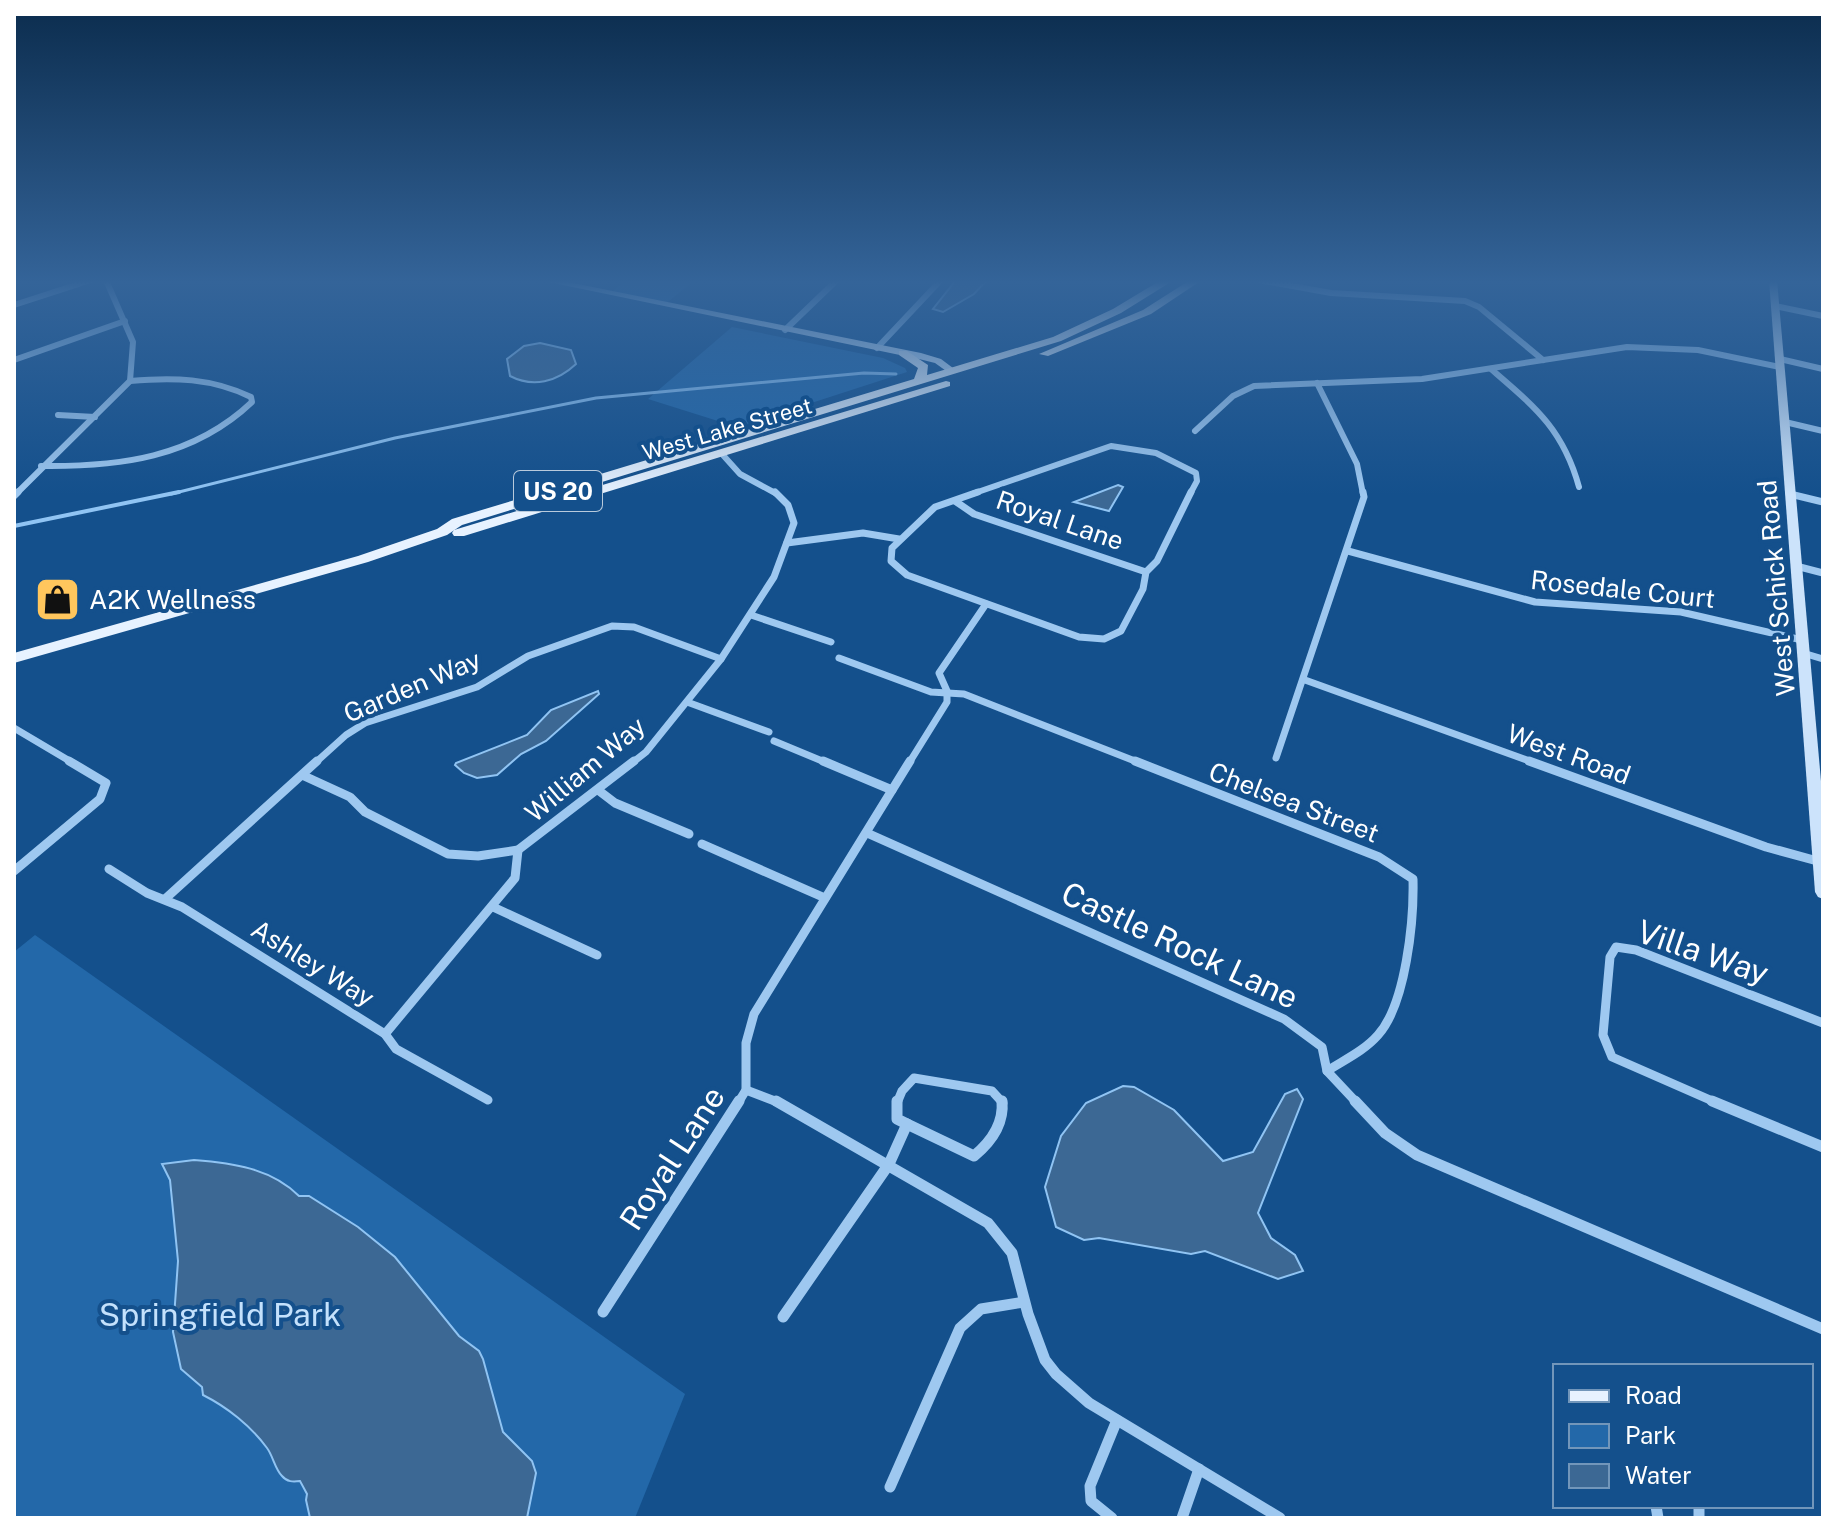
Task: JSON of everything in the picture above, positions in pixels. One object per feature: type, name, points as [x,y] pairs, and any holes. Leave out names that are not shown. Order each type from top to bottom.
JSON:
[{"type":"main road","name":"West Lake Street","points":[[442,532],[456,534],[722,454],[1022,351]]},
{"type":"main road","name":"West Lake Street","points":[[14,658],[353,562],[442,532],[457,522],[919,381],[957,375],[1049,351]]},
{"type":"main road","points":[[903,353],[924,367],[924,375],[919,381]]},
{"type":"street","points":[[14,360],[38,351]]},
{"type":"street","points":[[15,492],[130,381],[134,351]]},
{"type":"street","points":[[895,351],[938,361],[957,375]]},
{"type":"street","points":[[1533,351],[1543,360]]},
{"type":"street","points":[[1195,431],[1233,396],[1254,386],[1422,379],[1593,351]]},
{"type":"street","points":[[1707,351],[1823,369]]},
{"type":"street","name":"West Schick Road","points":[[1779,351],[1803,646],[1818,760],[1823,892]]},
{"type":"street","points":[[1491,369],[1559,433],[1572,456],[1579,487]]},
{"type":"street","points":[[41,466],[109,465],[170,451],[204,438],[237,418],[252,402],[251,397],[245,394],[208,381],[178,378],[130,381]]},
{"type":"street","points":[[1276,758],[1362,508],[1364,487],[1357,464],[1317,383]]},
{"type":"street","points":[[58,415],[95,417]]},
{"type":"street","points":[[1785,422],[1823,431]]},
{"type":"street","points":[[787,543],[863,533],[899,539],[925,514],[1111,446],[1131,448],[1177,461],[1196,473],[1197,481],[1157,561],[1146,572]]},
{"type":"street","name":"William Way","points":[[302,775],[350,797],[365,812],[435,850],[463,856],[518,850],[598,790],[646,752],[721,659],[774,577],[787,543],[794,523],[784,499],[740,474],[722,454]]},
{"type":"street","points":[[1790,494],[1823,502]]},
{"type":"street","name":"Royal Lane","points":[[899,539],[892,548],[891,561],[898,570],[986,604],[1079,637],[1104,639],[1125,626],[1143,589],[1146,572],[974,514],[955,501]]},
{"type":"street","name":"Rosedale Court","points":[[1348,551],[1535,602],[1582,608],[1681,612],[1803,646],[1823,659]]},
{"type":"street","points":[[1796,566],[1823,573]]},
{"type":"street","name":"Royal Lane","points":[[603,1312],[746,1090],[746,1043],[754,1014],[947,702],[947,691],[939,673],[986,604]]},
{"type":"street","points":[[751,615],[831,642]]},
{"type":"street","name":"Garden Way","points":[[165,899],[346,735],[365,723],[477,687],[518,660],[612,626],[634,627],[721,659]]},
{"type":"street","points":[[839,658],[931,692],[947,691]]},
{"type":"street","name":"West Road","points":[[1305,680],[1766,847],[1821,862]]},
{"type":"street","name":"Chelsea Street","points":[[947,691],[964,694],[1379,857],[1413,879],[1415,906],[1391,1012],[1382,1031],[1371,1042],[1327,1071]]},
{"type":"street","points":[[687,702],[769,732]]},
{"type":"street","points":[[14,728],[106,783],[100,799],[14,871]]},
{"type":"street","points":[[774,741],[892,790]]},
{"type":"street","points":[[598,790],[615,803],[689,834]]},
{"type":"street","name":"Castle Rock Lane","points":[[867,833],[1284,1019],[1322,1047],[1327,1071],[1385,1133],[1417,1155],[1823,1329]]},
{"type":"street","points":[[702,844],[825,898]]},
{"type":"street","points":[[385,1034],[515,878],[518,850]]},
{"type":"street","name":"Ashley Way","points":[[109,869],[147,893],[165,899],[385,1034],[396,1049],[488,1100]]},
{"type":"street","points":[[493,907],[597,955]]},
{"type":"street","name":"Villa Way","points":[[1823,1023],[1636,950],[1616,947],[1610,957],[1603,1035],[1612,1057],[1823,1147]]},
{"type":"street","points":[[914,1078],[992,1091],[1003,1102],[998,1126],[983,1149],[974,1156],[907,1124],[897,1119],[895,1107],[903,1087],[914,1078]]},
{"type":"street","points":[[746,1090],[778,1102],[988,1223],[1012,1253],[1024,1302],[1045,1360],[1056,1374],[1089,1403],[1280,1518]]},
{"type":"street","points":[[783,1317],[889,1164],[907,1124]]},
{"type":"street","points":[[890,1487],[960,1328],[971,1312],[980,1307],[1024,1302]]},
{"type":"street","points":[[1112,1518],[1091,1501],[1090,1486],[1117,1420]]},
{"type":"street","points":[[1182,1518],[1199,1469]]},
{"type":"green space","points":[[703,351],[851,351],[883,358],[905,368],[907,372],[737,427],[648,399]]},
{"type":"green space","name":"Springfield Park","points":[[35,935],[685,1394],[635,1518],[14,1518],[14,952]]},
{"type":"water","points":[[517,351],[572,351],[576,364],[553,379],[527,382],[510,376],[507,359]]},
{"type":"water","points":[[1118,485],[1123,487],[1109,511],[1074,502]]},
{"type":"water","points":[[598,691],[599,694],[546,741],[521,754],[497,775],[477,778],[455,765],[527,735],[551,710]]},
{"type":"water","points":[[1123,1086],[1134,1087],[1174,1110],[1223,1161],[1253,1152],[1285,1094],[1297,1089],[1303,1099],[1258,1213],[1271,1238],[1295,1255],[1303,1271],[1278,1279],[1205,1251],[1191,1254],[1099,1238],[1084,1240],[1056,1227],[1045,1187],[1061,1136],[1086,1103]]},
{"type":"water","points":[[194,1160],[237,1165],[276,1179],[299,1196],[309,1196],[358,1227],[395,1257],[459,1336],[479,1351],[503,1432],[532,1461],[536,1473],[527,1518],[310,1518],[307,1494],[300,1481],[284,1478],[254,1432],[230,1411],[203,1395],[202,1387],[181,1369],[173,1332],[178,1261],[170,1180],[162,1164]]},
{"type":"waterway","points":[[179,492],[395,438],[596,398],[864,373],[896,374]]},
{"type":"waterway","points":[[14,526],[179,492]]},
{"type":"waterway","points":[[171,494],[179,492]]},
{"type":"place","name":"A2K Wellness","points":[[58,599]]}]
